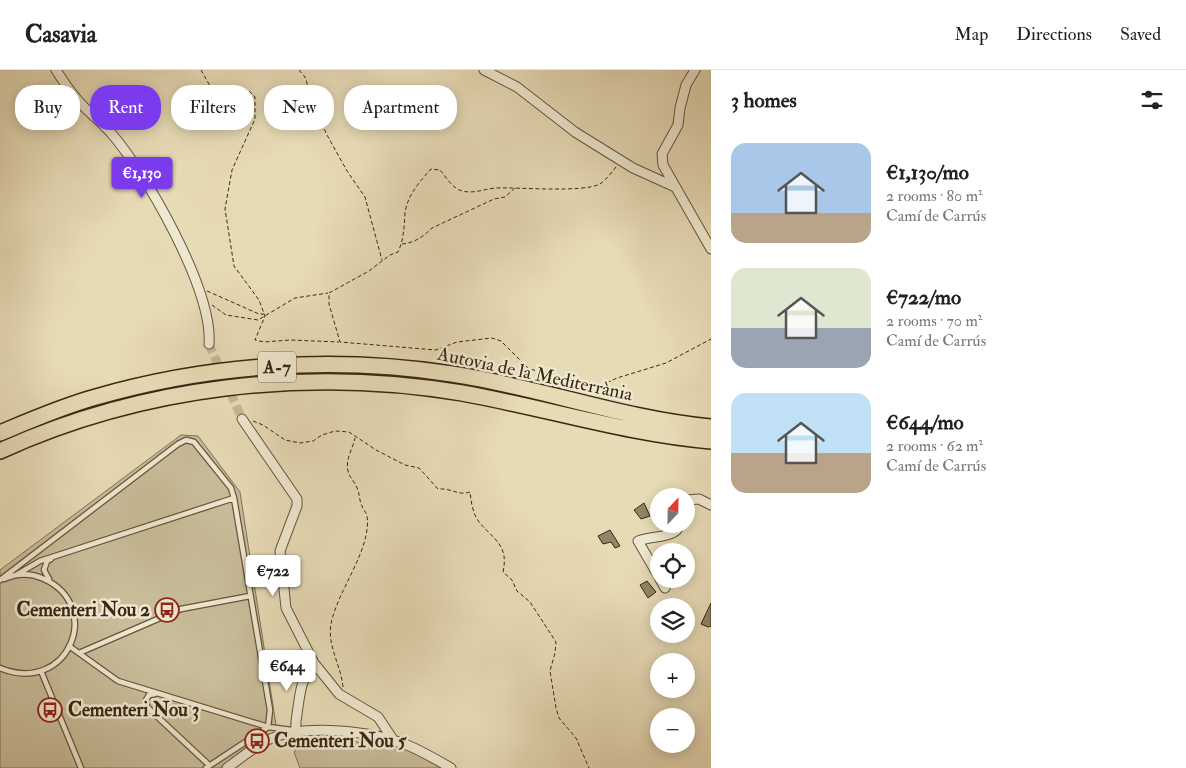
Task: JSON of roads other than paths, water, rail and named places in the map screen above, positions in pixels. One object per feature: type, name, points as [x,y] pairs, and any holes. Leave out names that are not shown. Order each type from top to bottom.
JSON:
[{"type":"highway","name":"Autovia de la Mediterrània","points":[[0,433],[94,397],[141,385],[236,370],[341,364],[452,374],[657,420],[711,427]]},
{"type":"highway","name":"Autovia de la Mediterrània","points":[[0,451],[45,431],[170,396],[257,385],[340,382],[396,385],[462,393],[626,429],[711,441]]},
{"type":"highway","points":[[560,397],[655,412],[711,417]]},
{"type":"street","points":[[56,70],[76,99],[111,132],[140,171],[184,251],[201,301],[209,335],[209,344]]},
{"type":"street","points":[[484,70],[517,87],[575,132],[622,161],[675,187]]},
{"type":"street","points":[[695,70],[680,108],[678,125],[662,154],[663,166],[711,249]]},
{"type":"street","points":[[242,419],[297,499],[297,506],[280,552],[286,608],[314,663],[343,697],[378,718],[394,741]]},
{"type":"street","points":[[695,500],[711,505]]},
{"type":"street","points":[[650,562],[638,541],[674,533]]},
{"type":"street","points":[[296,731],[295,722],[299,690],[304,676],[314,663]]},
{"type":"street","points":[[227,768],[271,738],[296,731],[371,736],[394,741],[406,744],[451,768]]},
{"type":"lane","points":[[685,70],[690,79]]},
{"type":"lane","points":[[0,580],[178,444],[186,440],[200,447],[231,488],[234,498],[270,710],[268,727]]},
{"type":"lane","points":[[0,580],[16,575],[40,561],[234,498]]},
{"type":"lane","points":[[0,668],[22,674],[41,671],[54,664],[70,646],[74,629],[73,611],[68,598],[45,574],[44,566],[46,561],[59,555]]},
{"type":"lane","points":[[16,575],[39,576],[51,582]]},
{"type":"lane","points":[[79,654],[181,609],[250,596]]},
{"type":"lane","points":[[70,646],[118,681],[268,727],[296,731]]},
{"type":"lane","points":[[41,671],[81,768]]},
{"type":"lane","points":[[157,693],[149,695],[146,700],[148,706],[207,767],[268,727]]},
{"type":"tunnel","points":[[209,344],[242,419]]},
{"type":"place","name":"Cementeri Nou 2","points":[[167,610]]},
{"type":"place","name":"Cementeri Nou 3","points":[[50,710]]},
{"type":"place","name":"Cementeri Nou 5","points":[[257,741]]}]
